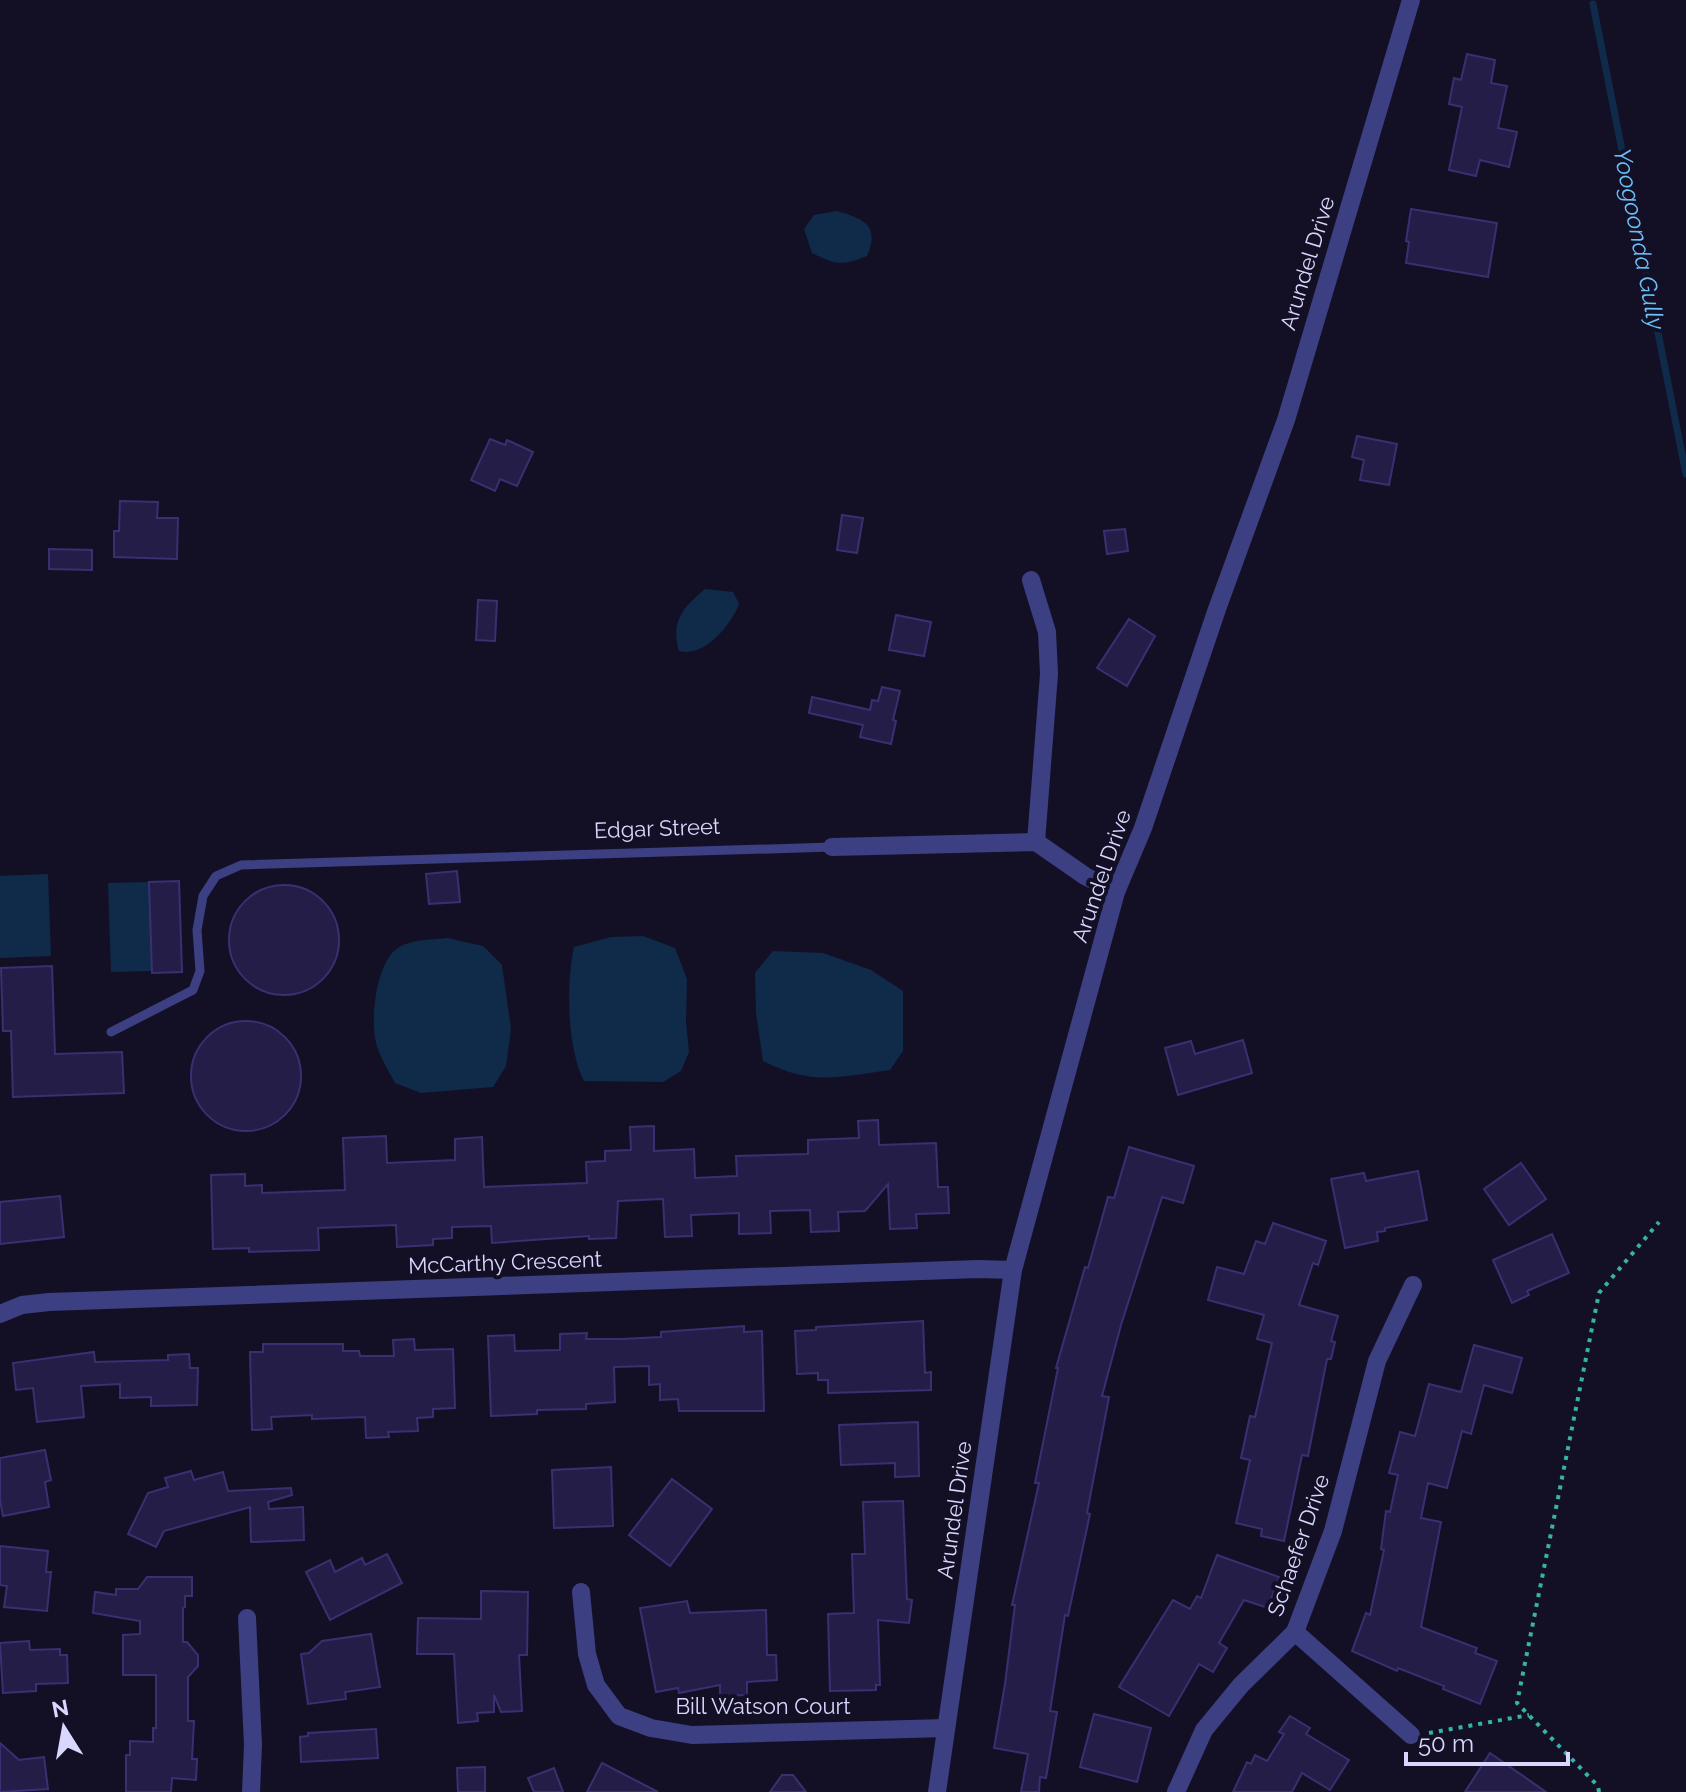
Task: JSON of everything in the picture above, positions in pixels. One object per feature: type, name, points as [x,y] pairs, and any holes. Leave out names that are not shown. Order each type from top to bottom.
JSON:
[{"type":"street","name":"Arundel Drive","points":[[937,1792],[1013,1270],[1116,892],[1143,828],[1217,609],[1286,420],[1411,0]]},
{"type":"street","points":[[1031,580],[1047,632],[1049,674],[1036,842],[1060,860],[1116,892]]},
{"type":"street","name":"Edgar Street","points":[[832,847],[1036,842]]},
{"type":"street","name":"McCarthy Crescent","points":[[0,1314],[22,1305],[49,1302],[1013,1270]]},
{"type":"street","name":"Schaefer Drive","points":[[1176,1792],[1204,1730],[1241,1685],[1295,1632],[1333,1531],[1377,1361],[1413,1285]]},
{"type":"street","name":"Bill Watson Court","points":[[581,1592],[587,1654],[596,1685],[619,1716],[651,1728],[692,1735],[946,1728]]},
{"type":"street","points":[[247,1618],[253,1745],[251,1792]]},
{"type":"street","points":[[1295,1632],[1411,1735]]},
{"type":"lane","name":"Edgar Street","points":[[111,1032],[193,990],[200,971],[197,930],[203,896],[216,876],[241,865],[832,847]]},
{"type":"path","points":[[1599,1792],[1598,1786],[1517,1703],[1599,1293],[1659,1222]]},
{"type":"path","points":[[1448,1731],[1529,1715]]},
{"type":"water","points":[[837,211],[867,225],[872,237],[867,256],[839,263],[812,253],[804,229],[814,215]]},
{"type":"water","points":[[705,589],[733,592],[739,604],[723,630],[707,645],[698,650],[679,651],[676,631],[681,615]]},
{"type":"water","points":[[48,874],[51,956],[0,958],[0,876]]},
{"type":"water","points":[[149,882],[152,971],[111,972],[108,883]]},
{"type":"water","points":[[643,936],[675,948],[687,979],[689,1052],[681,1071],[663,1082],[584,1081],[571,1034],[570,978],[574,947],[611,937]]},
{"type":"water","points":[[447,938],[483,946],[502,965],[511,1029],[506,1066],[493,1087],[421,1093],[395,1083],[384,1062],[375,1039],[375,999],[382,972],[393,952],[411,942]]},
{"type":"water","points":[[773,951],[823,953],[871,970],[903,991],[903,1051],[890,1070],[825,1078],[796,1074],[763,1061],[756,1013],[755,973]]},
{"type":"building","points":[[1467,54],[1495,60],[1491,83],[1507,86],[1498,128],[1517,132],[1509,167],[1480,160],[1476,176],[1449,170],[1462,107],[1449,104],[1454,78],[1461,80]]},
{"type":"building","points":[[1411,209],[1497,223],[1488,277],[1406,263]]},
{"type":"building","points":[[1357,436],[1397,444],[1389,485],[1360,480],[1364,460],[1352,457]]},
{"type":"building","points":[[490,439],[505,445],[507,440],[533,452],[517,486],[500,479],[495,491],[471,480]]},
{"type":"building","points":[[120,501],[158,502],[157,518],[178,518],[177,559],[114,557],[114,531],[119,531]]},
{"type":"building","points":[[842,515],[863,518],[857,553],[837,550]]},
{"type":"building","points":[[1125,529],[1128,551],[1107,554],[1104,531]]},
{"type":"building","points":[[49,549],[92,550],[92,570],[49,569]]},
{"type":"building","points":[[478,600],[497,601],[495,641],[476,640]]},
{"type":"building","points":[[896,615],[931,622],[924,656],[889,650]]},
{"type":"building","points":[[1129,619],[1155,636],[1127,686],[1097,668]]},
{"type":"building","points":[[882,687],[900,691],[891,744],[860,737],[863,725],[809,713],[812,697],[870,710],[872,700],[878,701]]},
{"type":"building","points":[[457,871],[460,902],[429,904],[426,874]]},
{"type":"building","points":[[179,881],[182,972],[152,973],[149,882]]},
{"type":"building","points":[[284,885],[305,890],[323,901],[334,919],[339,940],[334,961],[323,979],[305,990],[284,995],[263,990],[245,979],[234,961],[229,940],[234,919],[245,901],[263,890]]},
{"type":"building","points":[[52,966],[55,1054],[122,1052],[124,1093],[13,1097],[11,1031],[3,1031],[1,968]]},
{"type":"building","points":[[246,1021],[267,1026],[285,1037],[296,1055],[301,1076],[296,1097],[285,1115],[267,1126],[246,1131],[225,1126],[207,1115],[196,1097],[191,1076],[196,1055],[207,1037],[225,1026]]},
{"type":"building","points":[[1243,1040],[1252,1073],[1178,1095],[1165,1048],[1191,1041],[1195,1054]]},
{"type":"building","points":[[878,1120],[879,1145],[936,1143],[938,1187],[948,1187],[949,1213],[916,1214],[917,1228],[890,1229],[888,1184],[865,1211],[838,1212],[839,1231],[811,1232],[810,1210],[770,1211],[771,1233],[739,1234],[739,1213],[691,1215],[692,1236],[665,1237],[663,1199],[618,1201],[616,1238],[589,1239],[589,1236],[492,1243],[491,1226],[452,1227],[452,1238],[433,1239],[433,1245],[397,1247],[396,1225],[318,1228],[319,1250],[249,1252],[249,1248],[213,1249],[211,1175],[245,1174],[245,1186],[262,1185],[262,1193],[345,1190],[343,1138],[386,1136],[387,1163],[455,1160],[455,1139],[482,1137],[484,1187],[587,1183],[586,1162],[605,1161],[605,1151],[631,1150],[630,1127],[654,1126],[654,1151],[694,1149],[695,1178],[737,1176],[736,1156],[808,1154],[808,1140],[859,1138],[858,1121]]},
{"type":"building","points":[[1129,1147],[1194,1166],[1183,1203],[1162,1197],[1121,1325],[1102,1396],[1109,1397],[1087,1513],[1090,1514],[1068,1616],[1065,1615],[1050,1711],[1057,1712],[1046,1778],[1040,1777],[1039,1792],[1021,1792],[1028,1754],[994,1748],[1015,1605],[1012,1605],[1039,1483],[1035,1483],[1056,1368],[1108,1197],[1114,1198]]},
{"type":"building","points":[[1521,1163],[1546,1199],[1509,1225],[1484,1189]]},
{"type":"building","points":[[1418,1171],[1427,1220],[1385,1228],[1385,1231],[1377,1232],[1378,1241],[1345,1248],[1331,1179],[1364,1173],[1366,1181]]},
{"type":"building","points":[[60,1196],[64,1237],[0,1244],[0,1202]]},
{"type":"building","points":[[1273,1223],[1326,1241],[1318,1265],[1313,1263],[1299,1305],[1338,1316],[1331,1341],[1335,1342],[1331,1359],[1327,1359],[1308,1456],[1302,1455],[1284,1541],[1261,1536],[1262,1529],[1236,1523],[1250,1460],[1241,1458],[1250,1416],[1255,1417],[1272,1343],[1257,1339],[1264,1315],[1208,1300],[1217,1267],[1244,1274],[1256,1241],[1265,1244]]},
{"type":"building","points":[[1552,1234],[1569,1273],[1527,1291],[1529,1295],[1512,1303],[1493,1260]]},
{"type":"building","points":[[923,1321],[925,1373],[931,1372],[931,1390],[828,1393],[828,1380],[818,1380],[818,1373],[797,1374],[795,1331]]},
{"type":"building","points":[[744,1326],[744,1332],[762,1331],[764,1411],[679,1411],[678,1399],[660,1400],[660,1384],[649,1385],[649,1366],[614,1367],[615,1402],[586,1404],[586,1409],[537,1410],[537,1414],[491,1416],[488,1336],[514,1335],[515,1351],[560,1350],[560,1334],[587,1333],[586,1339],[622,1339],[661,1337],[661,1332]]},
{"type":"building","points":[[414,1339],[415,1350],[453,1349],[455,1408],[433,1409],[433,1417],[417,1418],[418,1431],[388,1432],[389,1437],[366,1438],[365,1417],[312,1419],[312,1415],[271,1417],[272,1429],[252,1430],[250,1352],[263,1352],[263,1344],[343,1344],[343,1351],[359,1351],[360,1356],[394,1356],[393,1340]]},
{"type":"building","points":[[1474,1345],[1522,1358],[1512,1393],[1484,1385],[1471,1434],[1462,1431],[1447,1488],[1428,1483],[1421,1518],[1441,1522],[1421,1627],[1477,1648],[1475,1653],[1497,1661],[1480,1704],[1443,1689],[1444,1686],[1398,1668],[1397,1671],[1352,1651],[1366,1613],[1370,1615],[1384,1550],[1381,1549],[1386,1511],[1390,1512],[1398,1475],[1389,1473],[1400,1432],[1415,1436],[1429,1384],[1461,1392]]},
{"type":"building","points":[[94,1352],[95,1362],[168,1360],[168,1355],[189,1354],[190,1368],[198,1368],[197,1405],[151,1406],[151,1397],[120,1398],[120,1384],[81,1386],[84,1417],[37,1422],[33,1388],[16,1390],[13,1363]]},
{"type":"building","points":[[918,1422],[919,1476],[895,1477],[895,1463],[841,1465],[839,1425]]},
{"type":"building","points":[[45,1450],[51,1480],[45,1482],[49,1507],[3,1516],[0,1458]]},
{"type":"building","points":[[611,1467],[613,1526],[554,1528],[552,1470]]},
{"type":"building","points":[[191,1471],[194,1480],[223,1472],[228,1491],[291,1488],[292,1495],[268,1502],[269,1509],[303,1507],[304,1540],[251,1542],[250,1507],[164,1531],[156,1547],[128,1534],[148,1493],[168,1487],[165,1478]]},
{"type":"building","points":[[672,1479],[712,1509],[670,1566],[629,1535]]},
{"type":"building","points":[[903,1501],[907,1599],[912,1600],[909,1623],[878,1620],[880,1685],[876,1685],[876,1690],[830,1691],[828,1614],[854,1613],[852,1554],[865,1554],[863,1502]]},
{"type":"building","points":[[0,1546],[48,1551],[46,1572],[51,1572],[47,1611],[4,1607],[7,1586],[0,1585]]},
{"type":"building","points":[[387,1554],[402,1583],[330,1620],[306,1572],[330,1560],[335,1572],[362,1558],[365,1565]]},
{"type":"building","points":[[1217,1555],[1279,1577],[1268,1608],[1244,1600],[1219,1643],[1227,1648],[1213,1672],[1199,1664],[1169,1716],[1119,1687],[1173,1600],[1190,1609],[1197,1596],[1201,1598]]},
{"type":"building","points":[[147,1577],[192,1577],[192,1596],[185,1596],[183,1608],[183,1642],[187,1642],[198,1655],[198,1666],[188,1677],[188,1721],[194,1721],[192,1759],[197,1759],[196,1780],[172,1778],[171,1792],[126,1792],[126,1755],[130,1755],[130,1741],[153,1742],[156,1675],[123,1675],[123,1635],[140,1634],[140,1621],[93,1613],[95,1592],[116,1595],[116,1589],[138,1589]]},
{"type":"building","points":[[481,1591],[528,1592],[527,1655],[519,1655],[522,1711],[501,1712],[494,1695],[494,1712],[477,1713],[478,1721],[458,1723],[454,1654],[417,1654],[418,1618],[481,1619]]},
{"type":"building","points":[[687,1601],[690,1613],[766,1610],[767,1655],[776,1655],[777,1680],[747,1682],[747,1695],[720,1696],[720,1685],[679,1693],[678,1688],[656,1692],[640,1608]]},
{"type":"building","points":[[371,1634],[380,1687],[345,1692],[346,1699],[308,1704],[301,1654],[309,1653],[322,1641]]},
{"type":"building","points":[[29,1641],[30,1650],[60,1649],[60,1655],[67,1655],[68,1683],[36,1684],[36,1691],[3,1693],[0,1643]]},
{"type":"building","points":[[1094,1714],[1151,1728],[1137,1782],[1080,1767]]},
{"type":"building","points":[[1290,1716],[1310,1728],[1306,1734],[1349,1760],[1330,1790],[1302,1773],[1292,1792],[1233,1792],[1247,1762],[1251,1764],[1255,1755],[1267,1761],[1284,1734],[1279,1732]]},
{"type":"building","points":[[376,1729],[378,1758],[301,1762],[300,1737],[308,1736],[308,1733]]},
{"type":"building","points":[[0,1743],[19,1760],[44,1757],[48,1789],[0,1792]]},
{"type":"building","points":[[1490,1753],[1546,1792],[1465,1792]]},
{"type":"building","points":[[602,1763],[658,1792],[587,1792]]},
{"type":"building","points":[[485,1767],[485,1792],[458,1792],[457,1768]]},
{"type":"building","points":[[554,1768],[563,1792],[534,1792],[528,1778]]},
{"type":"building","points":[[782,1775],[793,1775],[806,1792],[770,1792]]},
{"type":"waterway","name":"Yoogoonda Gully","points":[[1593,4],[1686,474]]}]
